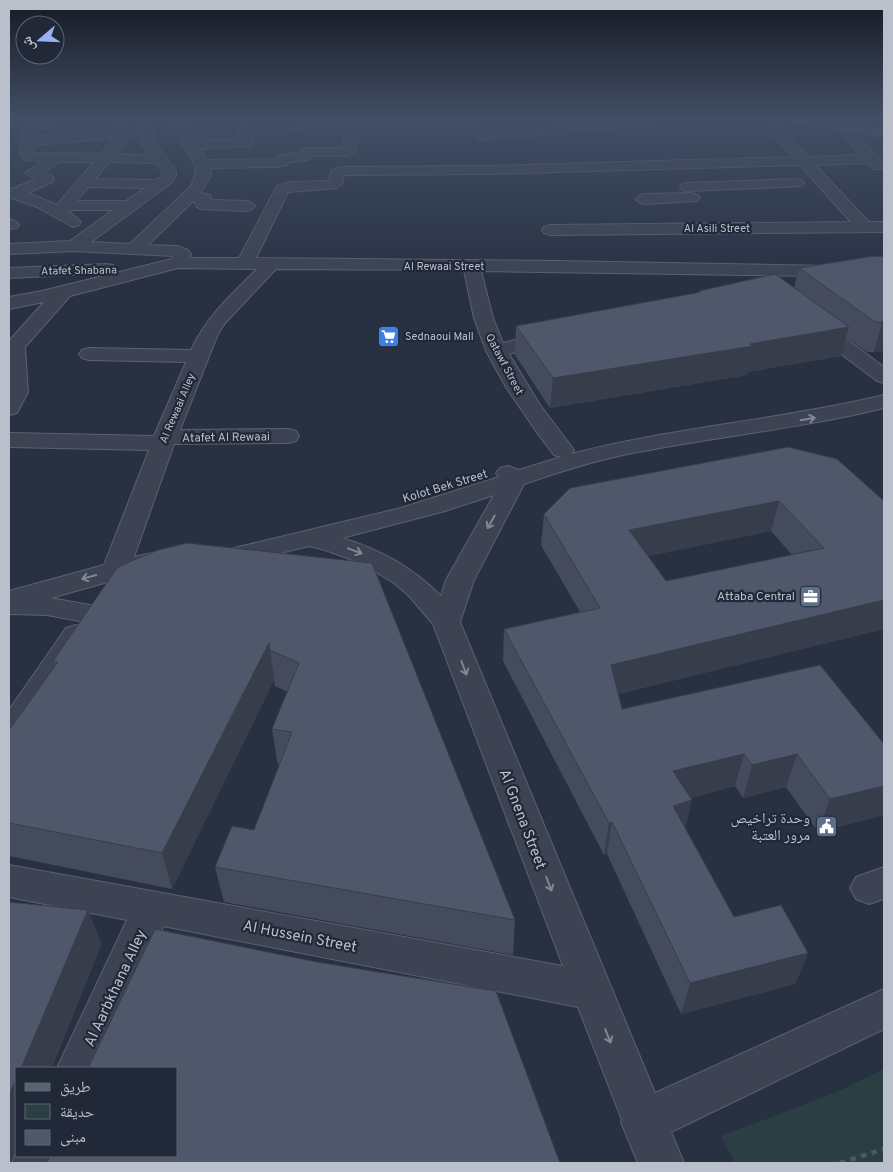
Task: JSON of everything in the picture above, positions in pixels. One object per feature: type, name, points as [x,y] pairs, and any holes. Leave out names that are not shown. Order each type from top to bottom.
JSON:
[{"type":"street","points":[[11,193],[47,179],[33,173]]},
{"type":"street","points":[[60,215],[92,173]]},
{"type":"street","points":[[74,246],[160,184],[169,176],[169,173]]},
{"type":"street","points":[[135,248],[188,197],[202,181],[203,173]]},
{"type":"street","points":[[244,265],[282,189],[291,186],[332,185],[335,184],[339,173]]},
{"type":"street","points":[[678,173],[710,228]]},
{"type":"street","points":[[815,173],[826,173]]},
{"type":"street","points":[[815,173],[864,227]]},
{"type":"street","points":[[83,183],[160,184]]},
{"type":"street","points":[[644,199],[797,183]]},
{"type":"street","points":[[11,193],[60,215],[90,234]]},
{"type":"street","points":[[188,197],[205,198],[202,204],[247,206]]},
{"type":"street","points":[[60,215],[130,206]]},
{"type":"street","name":"Al Asili Street","points":[[550,230],[884,227]]},
{"type":"street","points":[[9,249],[74,246],[181,252],[178,263]]},
{"type":"street","name":"Al Rewaai Street","points":[[9,303],[63,292],[178,263],[472,267],[558,266],[884,272]]},
{"type":"street","name":"Al Rewaai Alley","points":[[10,731],[107,595],[164,440],[208,334],[218,318],[270,265]]},
{"type":"street","name":"Qatawf Street","points":[[472,267],[479,306],[496,350],[523,397],[562,450]]},
{"type":"street","name":"Atafet Shabana","points":[[9,273],[150,269]]},
{"type":"street","points":[[778,288],[853,271]]},
{"type":"street","points":[[11,398],[14,350],[16,345],[63,292]]},
{"type":"street","points":[[800,314],[884,377]]},
{"type":"street","points":[[496,350],[572,334]]},
{"type":"street","points":[[89,354],[199,356]]},
{"type":"street","name":"Kolot Bek Street","points":[[884,399],[800,404],[641,429],[562,450],[508,474],[435,506],[308,538],[205,556],[413,497],[508,474],[560,464],[645,443],[811,418],[884,399]]},
{"type":"street","name":"Atafet Al Rewaai","points":[[9,440],[164,440],[288,436]]},
{"type":"street","points":[[446,622],[460,580],[508,474]]},
{"type":"street","name":"Al Gnena Street","points":[[308,538],[357,551],[400,573],[419,588],[434,604],[446,622],[660,1163]]},
{"type":"street","points":[[9,607],[47,606],[107,595],[137,584],[173,564]]},
{"type":"street","points":[[9,600],[107,595]]},
{"type":"street","name":"Al Hussein Street","points":[[9,881],[590,990]]},
{"type":"street","name":"Al Aarbkhana Alley","points":[[78,1067],[152,908]]},
{"type":"street","points":[[643,1122],[884,1008]]},
{"type":"path","points":[[840,1163],[884,1149]]},
{"type":"green space","points":[[884,1069],[884,1163],[735,1163],[721,1136],[837,1092]]},
{"type":"building","points":[[874,256],[884,257],[884,322],[875,322],[799,268]]},
{"type":"building","points":[[775,274],[849,327],[750,344],[753,346],[553,378],[516,326],[701,292],[699,291]]},
{"type":"building","points":[[788,447],[837,459],[884,501],[884,600],[611,665],[622,709],[820,665],[884,744],[884,786],[830,799],[797,754],[752,765],[744,754],[673,771],[692,800],[673,806],[734,917],[781,905],[808,953],[690,983],[612,822],[609,823],[504,629],[600,608],[544,514],[570,488]],"holes":[[[779,501],[824,548],[666,581],[629,530]]]},
{"type":"building","points":[[187,543],[372,563],[515,920],[215,867],[232,826],[254,830],[292,732],[272,729],[299,663],[270,650],[269,643],[162,853],[9,823],[9,730],[58,662],[53,661],[117,568],[158,550]]},
{"type":"building","points":[[9,902],[88,910],[21,1067],[15,1067],[15,1081],[9,1095]]},
{"type":"building","points":[[155,929],[317,962],[496,991],[560,1163],[47,1163],[50,1157],[178,1157],[178,1067],[88,1067]]},
{"type":"place","name":"Sednaoui Mall","points":[[389,336]]},
{"type":"place","name":"Attaba Central","points":[[811,596]]},
{"type":"place","name":"وحدة تراخيص مرور العتبة","points":[[826,827]]}]
